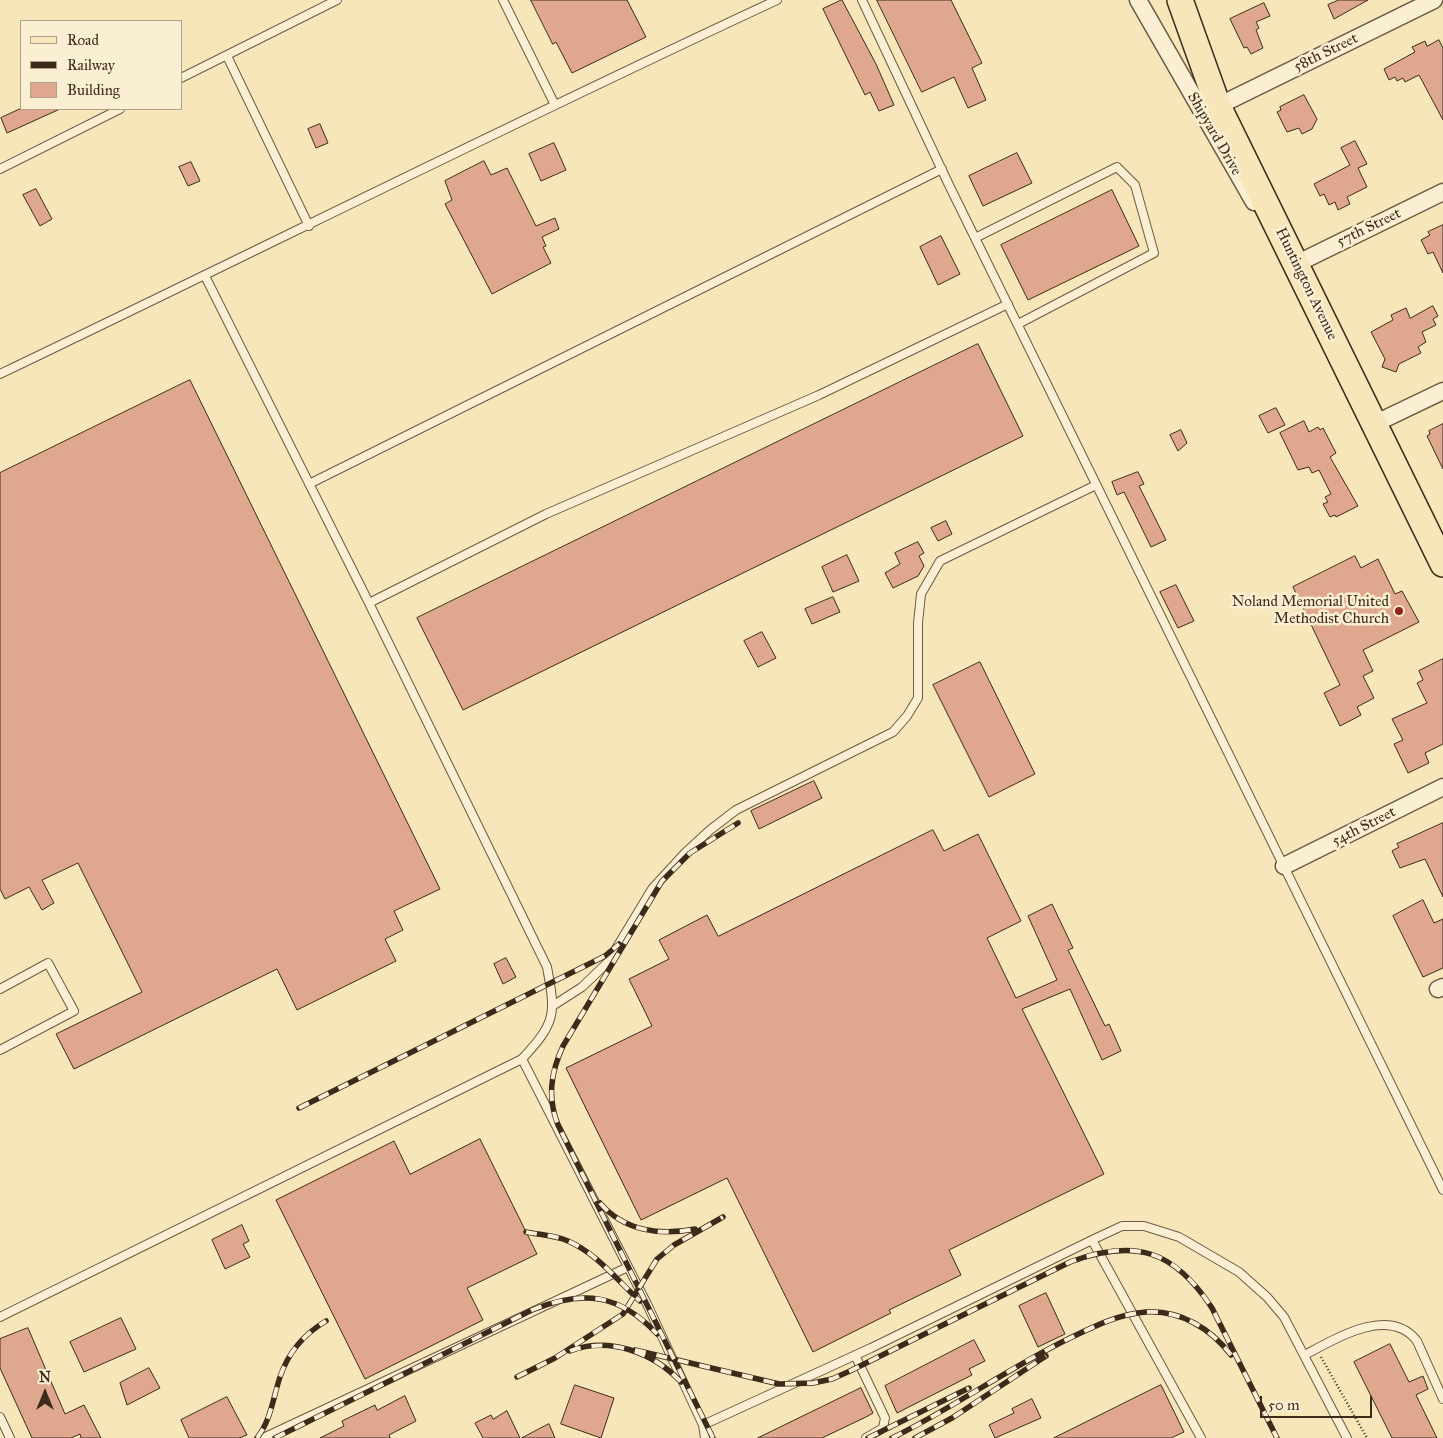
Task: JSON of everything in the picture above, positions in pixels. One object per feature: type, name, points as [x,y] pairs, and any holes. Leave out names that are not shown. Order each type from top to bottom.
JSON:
[{"type":"main road","name":"Huntington Avenue","points":[[1180,0],[1218,106],[1443,564]]},
{"type":"street","name":"Shipyard Drive","points":[[1138,0],[1240,180],[1296,264]]},
{"type":"street","name":"58th Street","points":[[1218,106],[1434,0]]},
{"type":"street","name":"57th Street","points":[[1296,264],[1443,192]]},
{"type":"street","points":[[1374,424],[1443,391]]},
{"type":"street","name":"54th Street","points":[[1284,866],[1443,787]]},
{"type":"lane","points":[[182,78],[338,0]]},
{"type":"lane","points":[[503,0],[555,104]]},
{"type":"lane","points":[[0,374],[309,226],[555,104],[777,0]]},
{"type":"lane","points":[[862,0],[975,238],[1443,1190]]},
{"type":"lane","points":[[227,56],[309,226]]},
{"type":"lane","points":[[0,169],[118,110]]},
{"type":"lane","points":[[975,238],[1117,168],[1135,185],[1154,253],[1018,324]]},
{"type":"lane","points":[[309,484],[942,169]]},
{"type":"lane","points":[[0,1317],[522,1059],[545,1034],[554,1005],[547,967],[205,276]]},
{"type":"lane","points":[[369,604],[546,514],[819,395],[1008,304]]},
{"type":"lane","points":[[554,1005],[582,987],[608,962],[652,889],[685,853],[710,830],[736,810],[893,732],[907,716],[918,698],[918,623],[921,594],[940,562],[1096,485]]},
{"type":"lane","points":[[0,989],[48,963],[74,1011],[0,1050]]},
{"type":"lane","points":[[522,1059],[628,1267],[703,1425],[705,1438]]},
{"type":"lane","points":[[703,1425],[855,1355],[1122,1226],[1144,1226],[1179,1237],[1239,1272],[1267,1297],[1284,1317],[1347,1438]]},
{"type":"lane","points":[[1092,1240],[1200,1438]]},
{"type":"lane","points":[[263,1438],[628,1267]]},
{"type":"lane","points":[[1305,1356],[1342,1336],[1362,1329],[1383,1325],[1398,1327],[1411,1333],[1417,1341],[1443,1399]]},
{"type":"lane","points":[[855,1355],[886,1418],[883,1428],[866,1438]]},
{"type":"lane","points":[[0,1417],[10,1438]]},
{"type":"path","points":[[1317,1349],[1344,1401],[1367,1438]]},
{"type":"building","points":[[531,0],[627,0],[646,37],[572,73],[556,42],[553,44]]},
{"type":"building","points":[[842,0],[876,64],[894,105],[879,111],[870,92],[865,95],[823,9]]},
{"type":"building","points":[[877,0],[951,0],[982,63],[972,68],[986,100],[968,108],[954,77],[922,92]]},
{"type":"building","points":[[1339,0],[1368,0],[1334,19],[1328,5]]},
{"type":"building","points":[[1264,3],[1270,16],[1256,22],[1259,28],[1256,30],[1263,48],[1251,54],[1247,47],[1244,48],[1230,19]]},
{"type":"building","points":[[1439,40],[1443,48],[1443,120],[1419,75],[1405,82],[1403,78],[1397,81],[1395,77],[1389,80],[1384,69],[1415,52],[1412,47],[1425,41],[1427,46]]},
{"type":"building","points":[[1304,95],[1317,119],[1312,129],[1302,134],[1299,128],[1287,132],[1277,112],[1281,110],[1280,107]]},
{"type":"building","points":[[20,109],[58,110],[7,133],[1,118]]},
{"type":"building","points":[[320,124],[328,143],[316,148],[308,129]]},
{"type":"building","points":[[1355,141],[1367,164],[1358,168],[1367,187],[1347,197],[1350,204],[1338,210],[1335,202],[1329,205],[1324,194],[1320,196],[1314,184],[1350,165],[1341,148]]},
{"type":"building","points":[[554,143],[566,170],[541,181],[529,154]]},
{"type":"building","points":[[1017,153],[1032,183],[983,206],[969,176]]},
{"type":"building","points":[[484,161],[491,175],[507,168],[536,226],[555,218],[559,229],[542,237],[546,246],[543,247],[551,263],[492,294],[445,204],[452,200],[445,181]]},
{"type":"building","points":[[191,162],[200,181],[188,186],[179,167]]},
{"type":"building","points":[[36,189],[52,219],[40,226],[23,195]]},
{"type":"building","points":[[1112,190],[1139,246],[1028,300],[1001,245]]},
{"type":"building","points":[[1443,225],[1443,273],[1433,252],[1428,254],[1421,240],[1430,235],[1428,232]]},
{"type":"building","points":[[941,236],[960,274],[938,285],[920,247]]},
{"type":"building","points":[[1433,306],[1438,316],[1433,319],[1436,325],[1422,332],[1426,342],[1418,347],[1421,353],[1399,364],[1396,372],[1382,367],[1385,359],[1371,332],[1393,320],[1391,315],[1406,308],[1410,318]]},
{"type":"building","points":[[978,344],[1023,436],[463,710],[417,618]]},
{"type":"building","points":[[190,380],[440,889],[394,911],[403,930],[385,939],[396,961],[297,1010],[277,969],[74,1069],[56,1034],[142,992],[78,863],[42,880],[54,903],[42,910],[29,887],[5,899],[0,889],[0,473]]},
{"type":"building","points":[[1276,408],[1285,425],[1268,433],[1259,416]]},
{"type":"building","points":[[1304,421],[1309,432],[1318,427],[1320,430],[1323,428],[1336,453],[1330,457],[1358,506],[1336,517],[1335,515],[1330,517],[1323,504],[1328,502],[1325,497],[1331,494],[1319,470],[1312,473],[1309,467],[1298,470],[1280,433]]},
{"type":"building","points":[[1443,424],[1443,469],[1427,436],[1430,434],[1429,431]]},
{"type":"building","points":[[1181,430],[1187,443],[1178,451],[1170,435]]},
{"type":"building","points":[[1138,472],[1144,484],[1139,486],[1166,540],[1151,547],[1124,492],[1117,495],[1112,482]]},
{"type":"building","points":[[946,521],[952,534],[938,541],[931,528]]},
{"type":"building","points":[[918,542],[924,553],[919,556],[924,566],[918,576],[893,588],[885,573],[900,564],[895,553]]},
{"type":"building","points":[[847,555],[859,581],[833,592],[822,567]]},
{"type":"building","points":[[1355,556],[1361,568],[1378,559],[1395,594],[1402,591],[1419,622],[1363,650],[1373,671],[1363,676],[1374,698],[1357,707],[1361,715],[1340,726],[1324,693],[1340,685],[1293,587]]},
{"type":"building","points":[[1176,585],[1194,621],[1178,628],[1160,592]]},
{"type":"building","points":[[833,597],[840,612],[812,624],[805,609]]},
{"type":"building","points":[[762,632],[776,658],[758,667],[744,641]]},
{"type":"building","points":[[1443,659],[1443,744],[1425,753],[1429,763],[1408,773],[1394,744],[1403,740],[1392,719],[1427,703],[1417,683],[1423,680],[1419,671]]},
{"type":"building","points":[[980,662],[1035,774],[989,797],[933,685]]},
{"type":"building","points":[[814,781],[822,798],[759,829],[751,811]]},
{"type":"building","points":[[1443,823],[1443,897],[1425,859],[1400,868],[1392,851],[1399,847],[1397,844]]},
{"type":"building","points":[[933,830],[944,851],[978,834],[1021,921],[987,938],[1016,998],[1057,980],[1028,916],[1052,904],[1073,948],[1068,950],[1105,1026],[1109,1024],[1121,1051],[1102,1060],[1070,989],[1022,1009],[1104,1174],[949,1250],[961,1275],[889,1310],[891,1313],[813,1352],[727,1178],[641,1220],[566,1068],[652,1026],[629,979],[669,959],[659,940],[707,915],[718,936]]},
{"type":"building","points":[[1423,900],[1434,923],[1443,919],[1443,968],[1423,977],[1393,916]]},
{"type":"building","points":[[506,958],[516,977],[503,984],[494,964]]},
{"type":"building","points":[[480,1139],[537,1254],[467,1288],[483,1320],[365,1379],[276,1200],[394,1141],[410,1174]]},
{"type":"building","points":[[242,1225],[249,1241],[243,1244],[250,1257],[225,1269],[212,1240]]},
{"type":"building","points":[[1046,1293],[1065,1334],[1038,1347],[1019,1306]]},
{"type":"building","points":[[121,1318],[136,1349],[84,1372],[70,1342]]},
{"type":"building","points":[[28,1328],[65,1414],[84,1405],[101,1438],[81,1438],[80,1434],[71,1438],[32,1438],[0,1368],[0,1339]]},
{"type":"building","points":[[974,1340],[985,1361],[969,1369],[972,1375],[897,1413],[885,1386]]},
{"type":"building","points":[[1390,1344],[1409,1382],[1423,1376],[1428,1389],[1416,1395],[1437,1438],[1392,1438],[1354,1362]]},
{"type":"building","points":[[149,1368],[160,1388],[127,1405],[120,1383]]},
{"type":"building","points":[[575,1385],[614,1398],[601,1438],[561,1424]]},
{"type":"building","points":[[1161,1385],[1184,1432],[1171,1438],[1054,1438]]},
{"type":"building","points":[[861,1388],[873,1413],[868,1416],[822,1438],[758,1438]]},
{"type":"building","points":[[405,1396],[416,1421],[389,1435],[390,1438],[320,1438],[344,1426],[342,1421],[375,1405],[377,1410]]},
{"type":"building","points":[[227,1397],[247,1435],[239,1438],[189,1438],[181,1420]]},
{"type":"building","points":[[1032,1399],[1041,1418],[995,1438],[989,1425],[1014,1413],[1012,1409]]},
{"type":"building","points":[[507,1411],[520,1438],[483,1438],[475,1423],[491,1415],[493,1419]]},
{"type":"building","points":[[549,1424],[555,1438],[522,1438]]},
{"type":"railway","points":[[713,1438],[558,1125],[552,1104],[552,1085],[553,1075],[563,1046],[662,881],[690,853],[738,823]]},
{"type":"railway","points":[[299,1108],[605,956],[619,944]]},
{"type":"railway","points":[[600,1203],[620,1220],[643,1229],[669,1232],[695,1229]]},
{"type":"railway","points":[[517,1377],[555,1358],[623,1314],[657,1259],[674,1245],[723,1217]]},
{"type":"railway","points":[[526,1232],[558,1237],[588,1252],[640,1301]]},
{"type":"railway","points":[[635,1350],[779,1384],[813,1383],[832,1379],[850,1371],[1070,1262],[1114,1251],[1133,1251],[1151,1254],[1168,1262],[1183,1273],[1198,1288],[1212,1308],[1277,1438]]},
{"type":"railway","points":[[275,1438],[532,1310],[550,1304],[584,1298],[614,1303],[643,1320],[657,1334]]},
{"type":"railway","points":[[892,1438],[1045,1351],[1096,1326],[1126,1315],[1159,1312],[1183,1318],[1205,1329],[1231,1355]]},
{"type":"railway","points":[[257,1438],[266,1424],[287,1360],[304,1338],[326,1321]]},
{"type":"railway","points":[[570,1351],[600,1345],[630,1350],[645,1355],[658,1363],[681,1382]]},
{"type":"railway","points":[[915,1438],[952,1418],[1046,1356]]},
{"type":"railway","points":[[868,1438],[969,1388]]},
{"type":"place","name":"Noland Memorial United Methodist Church","points":[[1399,611]]}]
